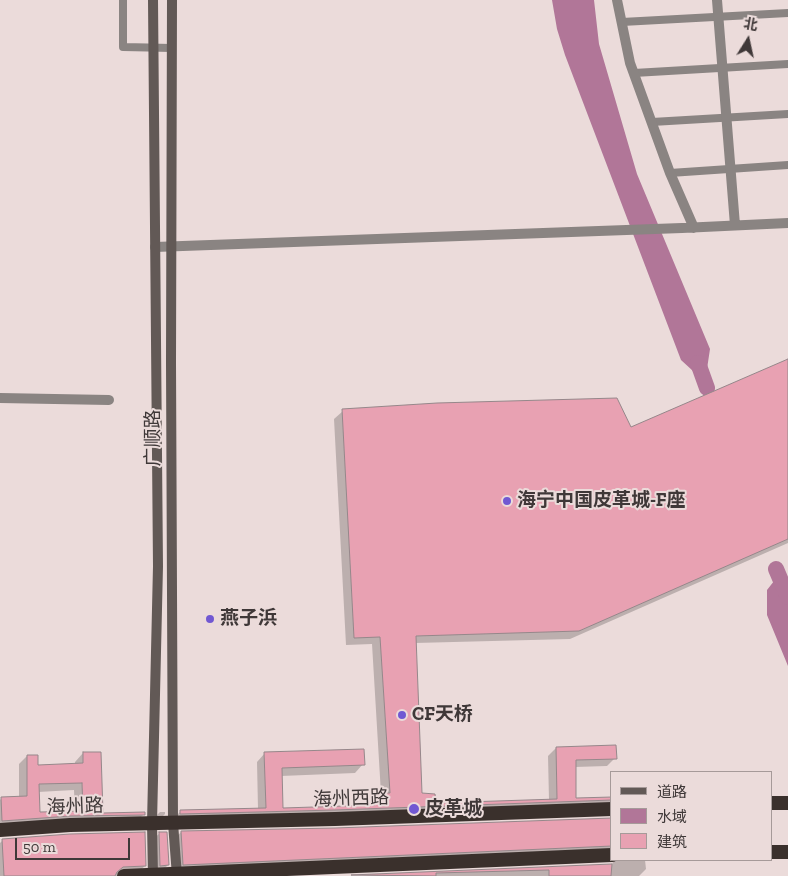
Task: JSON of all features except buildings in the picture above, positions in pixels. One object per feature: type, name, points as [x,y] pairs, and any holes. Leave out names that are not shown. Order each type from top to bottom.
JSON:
[{"type":"highway","points":[[773,803],[788,803]]},
{"type":"highway","name":"海州西路","points":[[152,823],[335,819],[610,809]]},
{"type":"highway","name":"海州路","points":[[0,830],[152,823]]},
{"type":"highway","points":[[773,852],[788,852]]},
{"type":"highway","points":[[124,876],[610,855]]},
{"type":"main road","name":"广顺路","points":[[153,0],[158,566],[152,823],[153,875]]},
{"type":"main road","name":"广顺路","points":[[172,0],[173,822],[177,874]]},
{"type":"street","points":[[617,0],[634,73],[670,173],[694,228]]},
{"type":"street","points":[[716,0],[734,225]]},
{"type":"street","points":[[155,246],[694,228],[788,222]]},
{"type":"street","points":[[0,398],[109,400]]},
{"type":"lane","points":[[122,0],[123,47],[172,48]]},
{"type":"lane","points":[[622,22],[788,13]]},
{"type":"lane","points":[[634,73],[788,64]]},
{"type":"lane","points":[[652,122],[788,114]]},
{"type":"lane","points":[[670,173],[788,165]]},
{"type":"water","points":[[552,0],[594,0],[599,44],[637,174],[710,349],[705,382],[681,360],[565,55],[557,29]]},
{"type":"water","points":[[778,576],[788,579],[788,666],[767,615],[767,590]]},
{"type":"waterway","points":[[698,363],[707,388]]},
{"type":"waterway","points":[[776,569],[788,597]]},
{"type":"place","name":"海宁中国皮革城-F座","points":[[507,501]]},
{"type":"place","name":"燕子浜","points":[[210,619]]},
{"type":"place","name":"CF天桥","points":[[402,715]]},
{"type":"place","name":"皮革城","points":[[414,809]]}]
